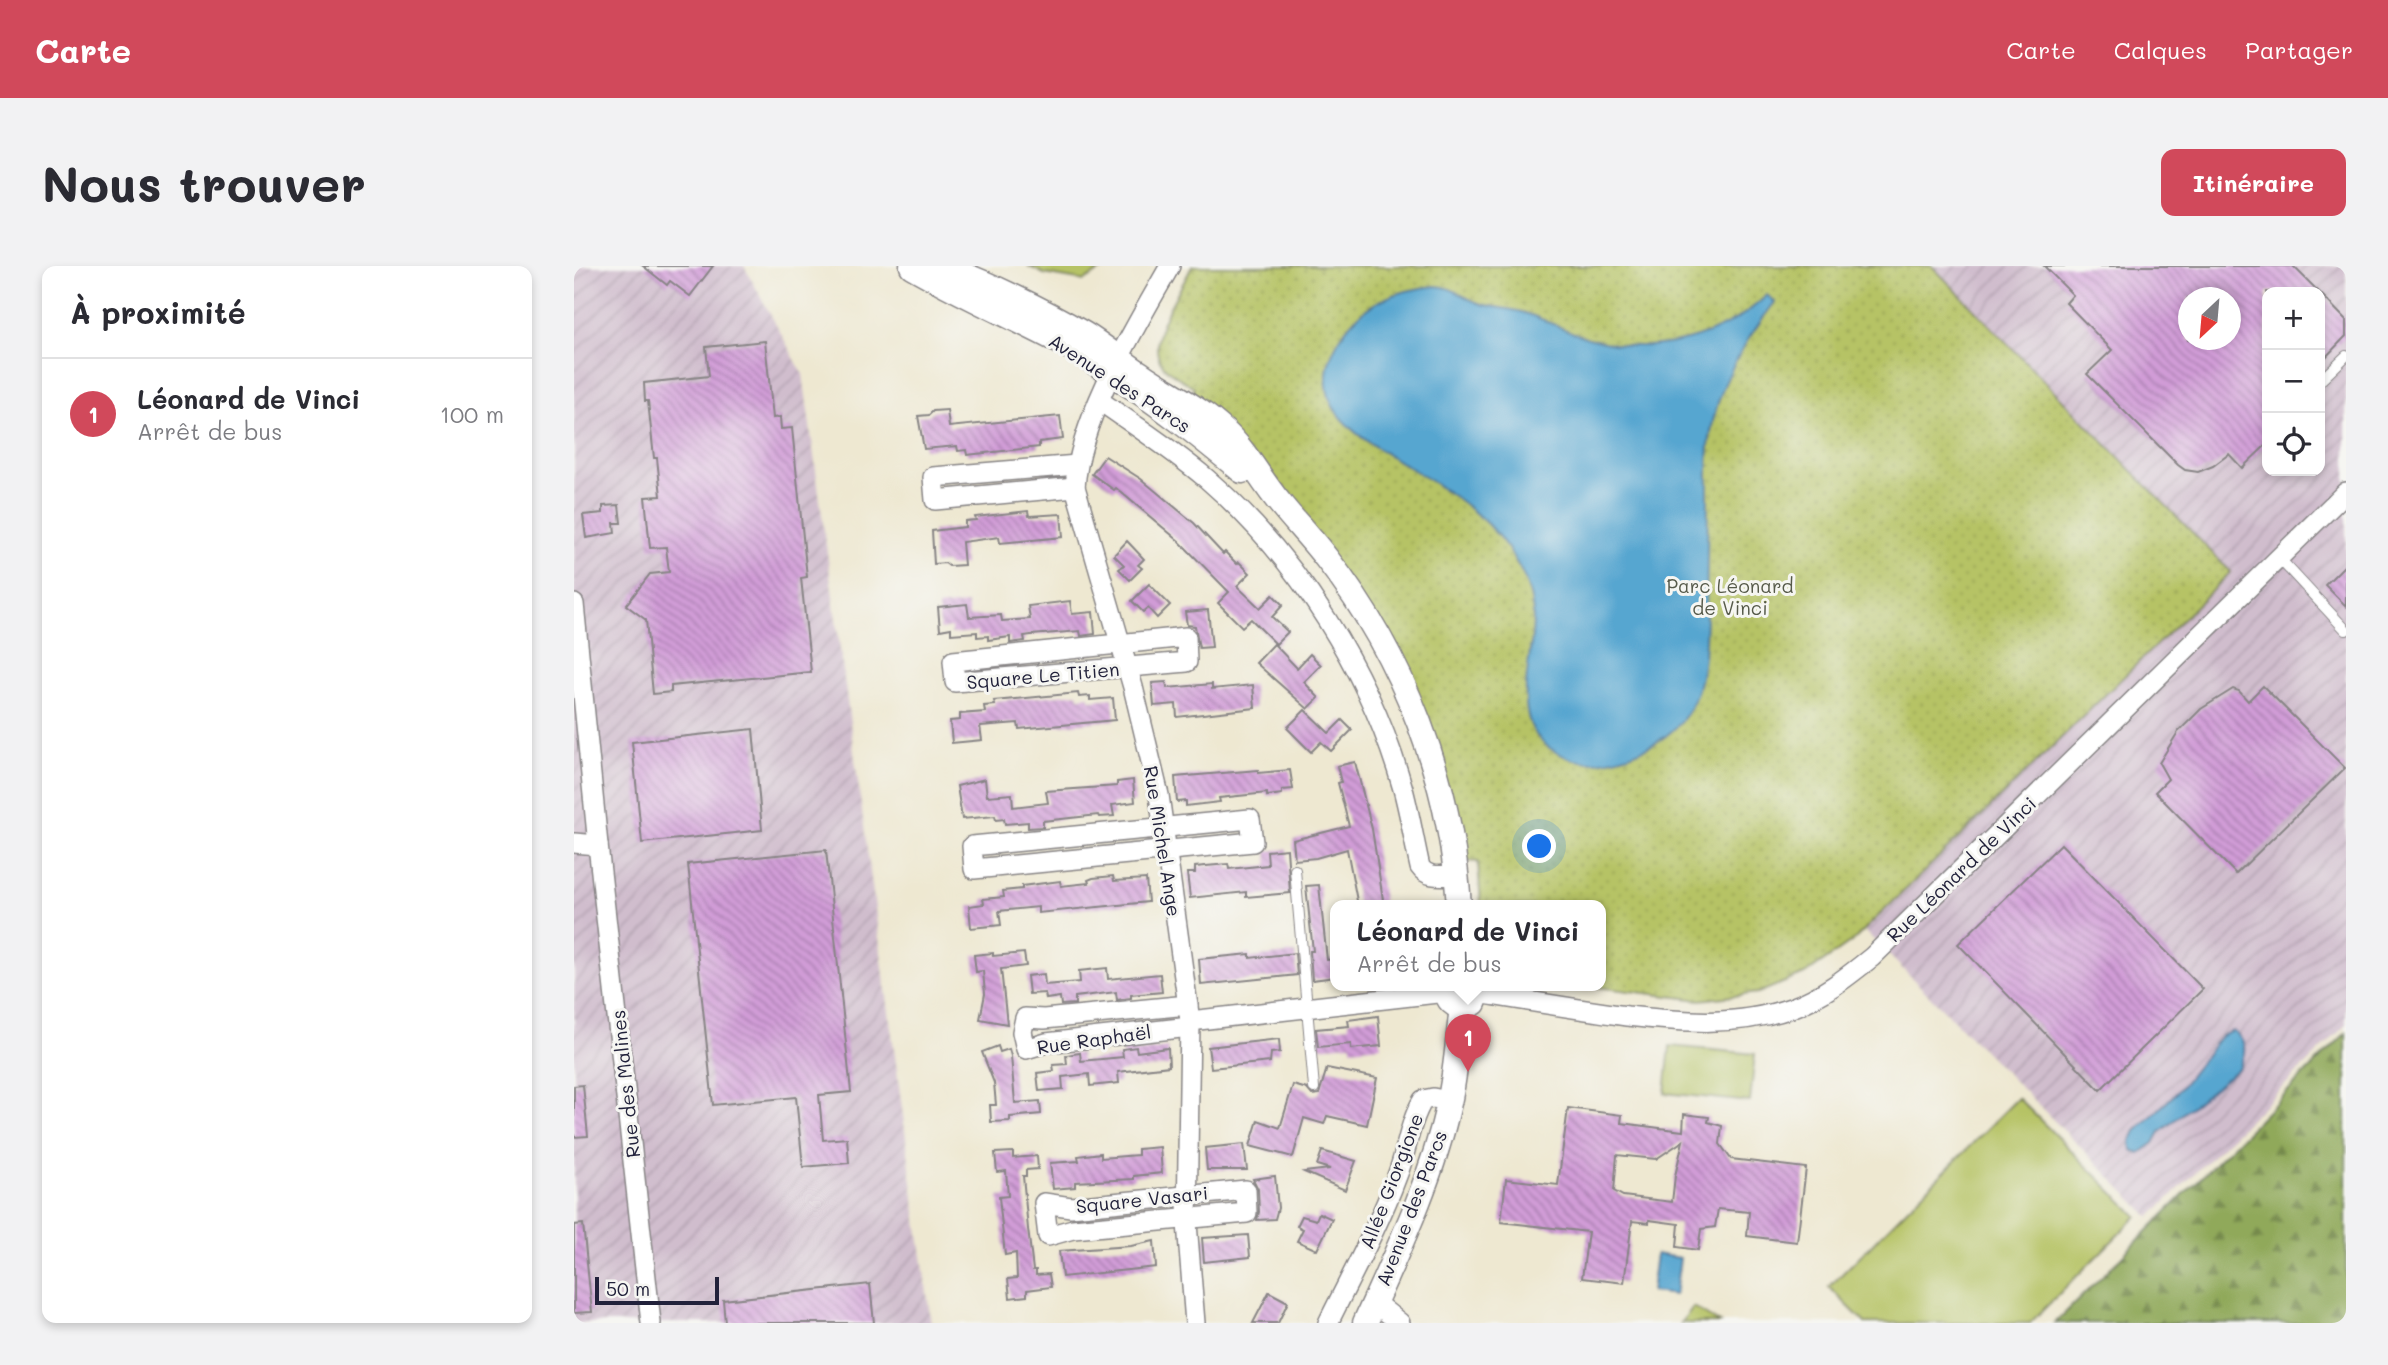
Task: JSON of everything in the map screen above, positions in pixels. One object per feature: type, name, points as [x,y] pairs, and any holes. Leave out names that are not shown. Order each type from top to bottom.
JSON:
[{"type":"street","name":"Avenue des Parcs","points":[[912,266],[950,288],[1116,367],[1203,413],[1225,432],[1278,501],[1328,559],[1376,631],[1418,718],[1444,801],[1459,900]]},
{"type":"street","name":"Avenue des Parcs","points":[[941,266],[995,289],[1085,335],[1116,367]]},
{"type":"street","points":[[1116,367],[1170,266]]},
{"type":"street","name":"Rue Michel Ange","points":[[1116,367],[1100,401],[1077,465],[1075,488],[1127,668],[1159,795],[1189,1018],[1187,1219],[1195,1323]]},
{"type":"street","points":[[1100,401],[1151,435],[1208,480],[1260,532],[1286,563],[1330,625],[1370,700],[1402,787],[1420,867],[1424,873],[1431,875],[1457,875]]},
{"type":"street","points":[[1075,488],[935,499],[933,477],[1077,465]]},
{"type":"street","name":"Rue Léonard de Vinci","points":[[1462,993],[1700,1023],[1764,1017],[1820,995],[1872,957],[2346,492]]},
{"type":"street","name":"Rue des Malines","points":[[574,604],[651,1323]]},
{"type":"street","name":"Square Le Titien","points":[[1186,637],[1187,662],[955,682],[953,661],[1120,644],[1186,637]]},
{"type":"street","points":[[1251,819],[1253,842],[1166,850],[974,869],[972,846],[1251,819]]},
{"type":"street","points":[[574,843],[598,845]]},
{"type":"street","name":"Avenue des Parcs","points":[[1369,1312],[1401,1245],[1437,1150],[1450,1101],[1462,993]]},
{"type":"street","name":"Rue Raphaël","points":[[1189,1018],[1046,1043],[1026,1049],[1022,1032],[1025,1018],[1189,1018],[1462,993]]},
{"type":"street","name":"Allée Giorgione","points":[[1328,1323],[1372,1237],[1423,1100],[1433,1098],[1450,1101]]},
{"type":"street","name":"Square Vasari","points":[[1246,1189],[1247,1213],[1187,1219],[1073,1228],[1048,1236],[1044,1203],[1071,1207],[1246,1189]]},
{"type":"street","points":[[1369,1312],[1400,1323]]},
{"type":"lane","points":[[2325,376],[2346,356]]},
{"type":"lane","points":[[2278,557],[2346,630]]},
{"type":"lane","points":[[1295,870],[1314,1088]]},
{"type":"shaded area","points":[[574,266],[744,266],[803,374],[931,1323],[574,1323]]},
{"type":"shaded area","points":[[1932,266],[2346,266],[2346,1025],[2150,1217],[1864,930],[2231,572]]},
{"type":"green space","points":[[1028,266],[1108,266],[1084,281],[1044,274]]},
{"type":"green space","name":"Parc Léonard de Vinci","points":[[1192,266],[1932,266],[2231,572],[1854,940],[1807,973],[1758,993],[1700,1000],[1606,988],[1606,900],[1481,900],[1478,862],[1463,861],[1411,686],[1194,398],[1194,387],[1163,365],[1157,342],[1166,316]]},
{"type":"green space","points":[[2346,1033],[2346,1323],[2055,1323]]},
{"type":"green space","points":[[1670,1046],[1755,1054],[1750,1102],[1665,1093]]},
{"type":"green space","points":[[2018,1098],[2137,1216],[2030,1323],[1865,1323],[1829,1287]]},
{"type":"green space","points":[[1693,1307],[1719,1323],[1681,1323]]},
{"type":"water","points":[[1435,286],[1447,288],[1484,305],[1531,315],[1583,336],[1615,344],[1639,346],[1662,345],[1708,333],[1729,323],[1767,295],[1775,302],[1742,349],[1725,383],[1713,419],[1708,461],[1705,639],[1698,688],[1689,710],[1673,730],[1640,751],[1615,759],[1584,762],[1561,755],[1540,740],[1531,726],[1527,709],[1532,602],[1525,580],[1507,547],[1476,513],[1363,438],[1345,423],[1333,406],[1327,386],[1329,362],[1350,324],[1382,300],[1407,291]]},
{"type":"water","points":[[2233,1031],[2241,1039],[2244,1048],[2239,1068],[2160,1132],[2154,1143],[2140,1153],[2132,1150],[2131,1141],[2136,1131],[2176,1093],[2221,1036]]},
{"type":"water","points":[[1656,1254],[1680,1258],[1675,1295],[1651,1292]]},
{"type":"building","points":[[643,266],[713,266],[690,296],[670,281],[667,285]]},
{"type":"building","points":[[2044,266],[2293,266],[2314,287],[2262,287],[2262,449],[2242,468],[2229,454],[2213,466],[2198,472],[2185,470],[2178,465],[2087,374],[2112,350],[2066,303],[2073,295]]},
{"type":"building","points":[[2325,298],[2346,320],[2346,336],[2325,358]]},
{"type":"building","points":[[765,341],[773,418],[780,417],[781,429],[792,428],[807,577],[801,578],[811,672],[671,686],[671,692],[653,694],[646,620],[626,605],[650,574],[669,572],[666,547],[650,548],[645,497],[661,496],[644,383],[709,376],[706,347]]},
{"type":"building","points":[[947,410],[949,427],[1060,416],[1063,439],[1039,442],[1039,447],[967,455],[966,450],[958,451],[957,446],[924,449],[918,416]]},
{"type":"building","points":[[1105,456],[1141,479],[1194,523],[1223,554],[1225,552],[1237,564],[1239,562],[1250,573],[1237,586],[1260,608],[1273,595],[1283,605],[1272,617],[1288,632],[1276,644],[1251,619],[1242,627],[1218,603],[1229,592],[1179,541],[1116,488],[1114,490],[1092,474]]},
{"type":"building","points":[[619,505],[621,523],[614,523],[615,533],[586,538],[583,515],[603,513],[603,506]]},
{"type":"building","points":[[1028,511],[1029,516],[1061,514],[1063,537],[1000,543],[999,537],[962,542],[964,565],[934,564],[932,531],[965,527],[965,521],[976,520],[975,517]]},
{"type":"building","points":[[1127,541],[1144,559],[1138,565],[1142,568],[1130,580],[1119,569],[1124,565],[1114,555]]},
{"type":"building","points":[[2346,564],[2346,606],[2325,585]]},
{"type":"building","points":[[1149,584],[1170,605],[1157,618],[1148,608],[1143,612],[1132,601]]},
{"type":"building","points":[[1070,601],[1072,614],[1093,612],[1095,634],[1081,636],[1080,631],[1031,635],[1024,636],[1025,641],[1010,643],[1010,637],[988,640],[988,636],[977,637],[977,632],[951,634],[951,628],[940,630],[938,607],[967,604],[969,617],[1001,615],[1002,621],[1030,619],[1028,606]]},
{"type":"building","points":[[1208,610],[1212,647],[1199,648],[1195,626],[1187,625],[1185,612]]},
{"type":"building","points":[[1274,644],[1297,668],[1310,654],[1321,665],[1304,682],[1319,698],[1308,709],[1256,663]]},
{"type":"building","points":[[1166,682],[1167,688],[1212,684],[1212,689],[1253,685],[1255,708],[1177,717],[1176,704],[1154,706],[1152,683]]},
{"type":"building","points":[[2263,686],[2345,768],[2236,874],[2155,792],[2168,779],[2159,763],[2178,732],[2201,709],[2233,689],[2239,691],[2248,701]]},
{"type":"building","points":[[1078,693],[1079,697],[1090,696],[1090,700],[1113,698],[1115,720],[1019,729],[1018,723],[980,726],[982,740],[952,743],[950,721],[960,720],[960,714],[985,712],[984,706],[995,705],[994,701]]},
{"type":"building","points":[[1305,710],[1329,733],[1342,720],[1352,730],[1331,751],[1321,742],[1311,752],[1287,728]]},
{"type":"building","points":[[753,729],[762,830],[642,843],[632,742]]},
{"type":"building","points":[[1355,762],[1372,829],[1383,900],[1357,900],[1347,849],[1316,858],[1295,860],[1293,840],[1349,826],[1338,783],[1341,782],[1337,766]]},
{"type":"building","points":[[1258,770],[1258,773],[1290,770],[1293,789],[1282,790],[1282,794],[1219,798],[1220,802],[1186,806],[1186,801],[1177,802],[1175,777]]},
{"type":"building","points":[[985,779],[987,796],[1012,794],[1013,807],[1048,803],[1046,791],[1117,786],[1117,782],[1133,780],[1135,802],[1112,805],[1114,816],[1098,815],[1043,821],[1043,827],[1028,828],[1028,822],[1005,824],[1004,819],[996,820],[995,816],[962,819],[957,786]]},
{"type":"building","points":[[2061,844],[2203,989],[2100,1090],[1958,944]]},
{"type":"building","points":[[1287,849],[1290,893],[1246,897],[1246,892],[1190,898],[1187,873],[1195,873],[1195,867],[1228,864],[1229,869],[1268,865],[1267,851]]},
{"type":"building","points":[[826,850],[851,1092],[819,1095],[823,1140],[847,1138],[849,1163],[803,1167],[796,1097],[713,1105],[688,864]]},
{"type":"building","points":[[1113,876],[1114,881],[1146,879],[1148,902],[1038,913],[1038,907],[999,911],[1001,925],[971,928],[969,906],[984,904],[983,899],[1004,897],[1003,891],[1060,881],[1061,886],[1089,883],[1088,880],[1093,878]]},
{"type":"building","points":[[1319,885],[1327,960],[1330,960],[1330,978],[1312,980],[1310,951],[1313,951],[1306,886]]},
{"type":"building","points":[[993,953],[993,956],[1024,953],[1026,966],[1001,969],[1007,1024],[980,1019],[985,994],[983,971],[976,972],[974,955]]},
{"type":"building","points":[[1295,953],[1297,975],[1201,985],[1199,959],[1250,954],[1250,958]]},
{"type":"building","points":[[1107,968],[1108,979],[1160,974],[1162,992],[1131,995],[1131,998],[1117,1000],[1116,992],[1075,997],[1075,1004],[1061,1005],[1060,997],[1046,999],[1045,993],[1029,994],[1027,976],[1044,974],[1045,985],[1080,982],[1079,971]]},
{"type":"building","points":[[1378,1016],[1381,1046],[1351,1049],[1351,1044],[1318,1047],[1316,1029],[1349,1026],[1348,1020]]},
{"type":"building","points":[[1279,1039],[1280,1052],[1271,1053],[1270,1062],[1211,1068],[1208,1047]]},
{"type":"building","points":[[998,1046],[1000,1052],[1009,1049],[1015,1103],[1040,1101],[1041,1114],[991,1122],[990,1105],[996,1105],[994,1083],[982,1052]]},
{"type":"building","points":[[1136,1047],[1137,1052],[1168,1048],[1169,1066],[1118,1072],[1119,1083],[1090,1086],[1089,1074],[1062,1077],[1063,1089],[1039,1091],[1037,1073],[1054,1071],[1053,1065],[1067,1064],[1066,1055],[1080,1053],[1081,1061],[1123,1057],[1122,1049]]},
{"type":"building","points":[[1327,1068],[1377,1078],[1367,1125],[1327,1116],[1324,1124],[1304,1118],[1293,1157],[1250,1146],[1258,1120],[1280,1128],[1293,1085],[1307,1089],[1312,1095],[1319,1094]]},
{"type":"building","points":[[583,1085],[588,1136],[574,1137],[574,1086]]},
{"type":"building","points":[[1568,1108],[1622,1115],[1621,1123],[1683,1131],[1684,1114],[1709,1117],[1708,1122],[1722,1126],[1720,1144],[1731,1159],[1806,1168],[1797,1242],[1747,1236],[1749,1212],[1718,1209],[1715,1227],[1701,1229],[1698,1250],[1677,1247],[1679,1224],[1632,1221],[1624,1283],[1582,1278],[1588,1232],[1501,1222],[1506,1179],[1558,1185]],"holes":[[[1683,1141],[1672,1202],[1623,1196],[1614,1191],[1617,1155],[1656,1159]]]},
{"type":"building","points":[[1244,1144],[1247,1170],[1207,1170],[1205,1148]]},
{"type":"building","points":[[1160,1147],[1162,1173],[1134,1176],[1134,1179],[1075,1182],[1075,1187],[1053,1189],[1050,1163],[1079,1161],[1078,1156],[1101,1153],[1101,1158],[1138,1155],[1138,1149]]},
{"type":"building","points":[[1322,1151],[1356,1161],[1345,1190],[1304,1172],[1330,1169],[1317,1165]]},
{"type":"building","points":[[1013,1152],[1013,1158],[1037,1156],[1038,1169],[1026,1170],[1026,1176],[1023,1176],[1028,1229],[1033,1270],[1036,1270],[1036,1275],[1049,1274],[1051,1287],[1027,1290],[1027,1296],[1010,1298],[1008,1279],[1017,1278],[1016,1253],[1005,1255],[999,1197],[1008,1196],[1006,1171],[997,1172],[995,1153]]},
{"type":"building","points":[[1275,1176],[1278,1208],[1275,1219],[1257,1220],[1258,1189],[1253,1179]]},
{"type":"building","points":[[1319,1213],[1332,1219],[1317,1250],[1297,1241],[1303,1229],[1297,1226],[1302,1216],[1316,1220]]},
{"type":"building","points":[[583,1224],[592,1312],[574,1313],[574,1225]]},
{"type":"building","points":[[1248,1235],[1250,1257],[1204,1262],[1202,1238]]},
{"type":"building","points":[[1154,1241],[1156,1267],[1062,1277],[1059,1251],[1131,1246]]},
{"type":"building","points":[[870,1284],[874,1323],[725,1323],[723,1300]]},
{"type":"building","points":[[1269,1292],[1288,1302],[1278,1323],[1253,1323]]},
{"type":"place","name":"Léonard de Vinci","points":[[1468,1072]]}]
